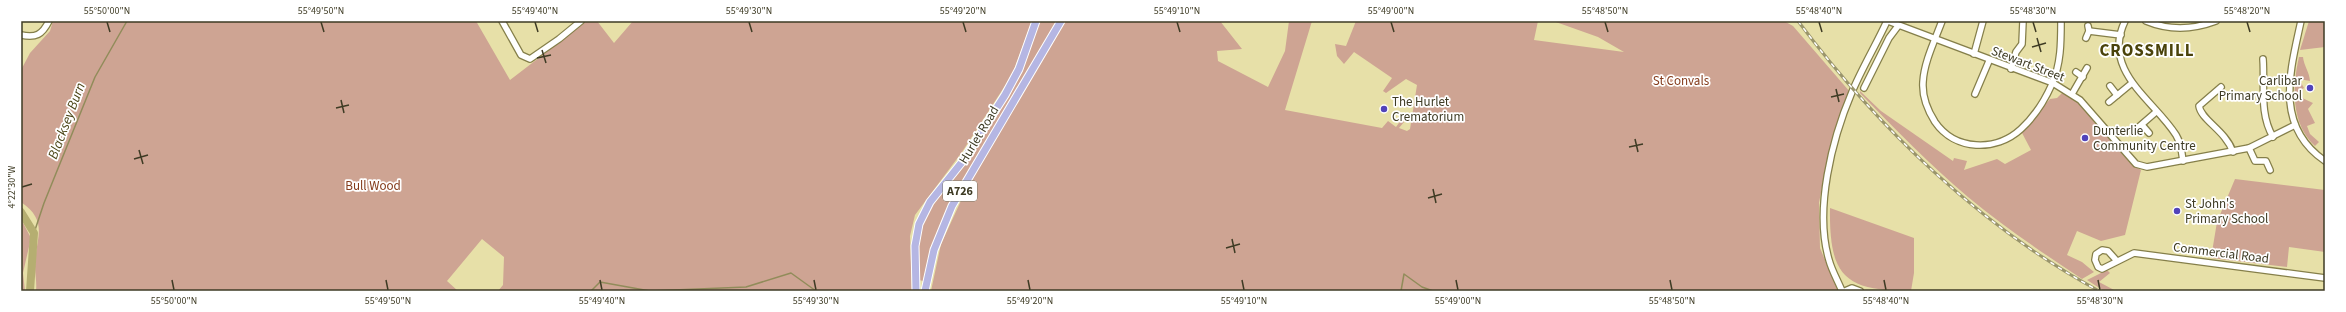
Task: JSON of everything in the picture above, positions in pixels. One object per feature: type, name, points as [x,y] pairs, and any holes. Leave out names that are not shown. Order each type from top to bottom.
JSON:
[{"type":"main road","name":"Hurlet Road","points":[[916,291],[914,246],[919,224],[930,202],[962,162],[1005,95],[1019,69],[1036,21]]},
{"type":"main road","name":"Hurlet Road","points":[[925,291],[934,250],[952,206],[1061,21]]},
{"type":"street","points":[[21,35],[30,37],[38,36],[49,21]]},
{"type":"street","points":[[502,21],[521,55],[530,59],[559,39],[581,21]]},
{"type":"street","points":[[1860,291],[1852,288],[1843,291],[1829,261],[1825,237],[1826,192],[1829,163],[1838,129],[1852,90],[1887,21]]},
{"type":"street","name":"Stewart Street","points":[[1887,21],[2012,69],[2053,83],[2080,100],[2136,164],[2147,167],[2184,162],[2249,148],[2295,125]]},
{"type":"street","points":[[1942,21],[1923,83],[1926,106],[1940,130],[1960,143],[1975,146],[1991,144],[2020,130],[2041,104],[2053,83],[2060,61],[2061,21]]},
{"type":"street","points":[[1974,54],[1983,21]]},
{"type":"street","points":[[2012,69],[2016,52],[2022,44],[2023,21]]},
{"type":"street","points":[[2125,21],[2121,35],[2120,50],[2123,67],[2132,83],[2177,136],[2184,162]]},
{"type":"street","points":[[2146,21],[2175,29],[2195,28],[2216,21]]},
{"type":"street","points":[[2301,21],[2290,73],[2289,105],[2295,125],[2306,145],[2325,161]]},
{"type":"street","points":[[1864,88],[1870,83],[1889,38],[1898,26]]},
{"type":"street","points":[[2086,38],[2089,29],[2121,35]]},
{"type":"street","points":[[2263,59],[2264,115],[2268,128],[2273,137]]},
{"type":"street","points":[[1975,94],[1989,60]]},
{"type":"street","points":[[2072,94],[2087,68]]},
{"type":"street","points":[[2076,72],[2083,77]]},
{"type":"street","points":[[2109,102],[2132,83]]},
{"type":"street","points":[[2110,86],[2117,95]]},
{"type":"street","points":[[2221,87],[2201,104],[2199,109],[2226,136],[2233,152]]},
{"type":"street","points":[[2134,131],[2156,112]]},
{"type":"street","points":[[2142,125],[2149,133]]},
{"type":"street","points":[[2249,148],[2255,161],[2266,161],[2270,170]]},
{"type":"street","name":"Commercial Road","points":[[2117,261],[2134,253],[2325,278]]},
{"type":"green space","name":"Bull Wood","points":[[53,21],[476,21],[510,80],[587,21],[597,21],[614,43],[633,21],[1032,21],[1012,75],[962,152],[915,215],[910,236],[912,291],[498,291],[503,285],[504,257],[482,239],[447,281],[458,291],[36,291],[35,266],[39,231],[38,224],[30,209],[21,202],[21,70],[30,53],[50,31]]},
{"type":"green space","points":[[1038,21],[1057,21],[950,204],[931,247],[923,281],[919,280],[918,241],[925,216],[968,157],[1021,74]]},
{"type":"green space","name":"St Convals","points":[[1064,21],[1220,21],[1242,49],[1217,51],[1218,61],[1268,87],[1285,51],[1289,21],[1312,21],[1285,110],[1382,128],[1388,121],[1396,127],[1401,120],[1404,122],[1399,128],[1407,131],[1410,129],[1417,85],[1406,79],[1386,93],[1383,91],[1392,78],[1354,52],[1344,64],[1337,56],[1335,44],[1346,46],[1356,21],[1538,21],[1534,40],[1624,52],[1598,37],[1553,21],[1784,21],[1793,26],[1850,92],[1827,160],[1819,203],[1820,248],[1838,291],[931,291],[941,244],[971,179]]},
{"type":"green space","points":[[2309,21],[2325,21],[2325,47],[2300,50]]},
{"type":"green space","points":[[2299,57],[2303,57],[2310,81],[2299,79],[2304,88],[2299,91],[2300,97],[2313,103],[2308,109],[2315,123],[2307,126],[2310,134],[2319,142],[2315,146],[2301,127],[2295,104],[2295,80]]},
{"type":"green space","points":[[1860,91],[1881,111],[1953,161],[1954,158],[1967,161],[1964,170],[1997,159],[2005,164],[2031,150],[2021,131],[2050,99],[2057,98],[2062,93],[2076,101],[2132,165],[2141,170],[2125,235],[2101,241],[2077,231],[2067,255],[2082,262],[2094,272],[2082,279],[2038,250],[1968,197],[1913,146],[1860,93]]},
{"type":"green space","points":[[2235,179],[2325,190],[2325,252],[2289,247],[2287,267],[2211,258],[2217,222]]},
{"type":"green space","points":[[1830,208],[1914,238],[1914,273],[1911,291],[1870,288],[1856,283],[1845,275],[1838,264],[1833,250],[1830,231]]},
{"type":"green space","points":[[21,219],[31,238],[23,273],[25,291],[21,291]]},
{"type":"green space","points":[[2107,270],[2110,273],[2099,282],[2116,291],[2104,291],[2087,280]]},
{"type":"waterway","name":"Blacksey Burn","points":[[34,233],[44,203],[95,77],[127,21]]},
{"type":"waterway","points":[[21,212],[34,233],[30,291]]},
{"type":"waterway","points":[[591,291],[600,282],[650,291],[746,287],[791,273],[816,291]]},
{"type":"waterway","points":[[1401,291],[1404,274],[1422,287],[1433,291]]},
{"type":"railway","points":[[1798,21],[1829,61],[1862,99],[1897,137],[1934,172],[1973,206],[2013,237],[2055,265],[2099,291]]},
{"type":"place","name":"Carlibar Primary School","points":[[2310,88]]},
{"type":"place","name":"The Hurlet Crematorium","points":[[1384,109]]},
{"type":"place","name":"Dunterlie Community Centre","points":[[2085,138]]},
{"type":"place","name":"St John's Primary School","points":[[2177,211]]},
{"type":"district","name":"CROSSMILL","points":[[2147,51]]}]
